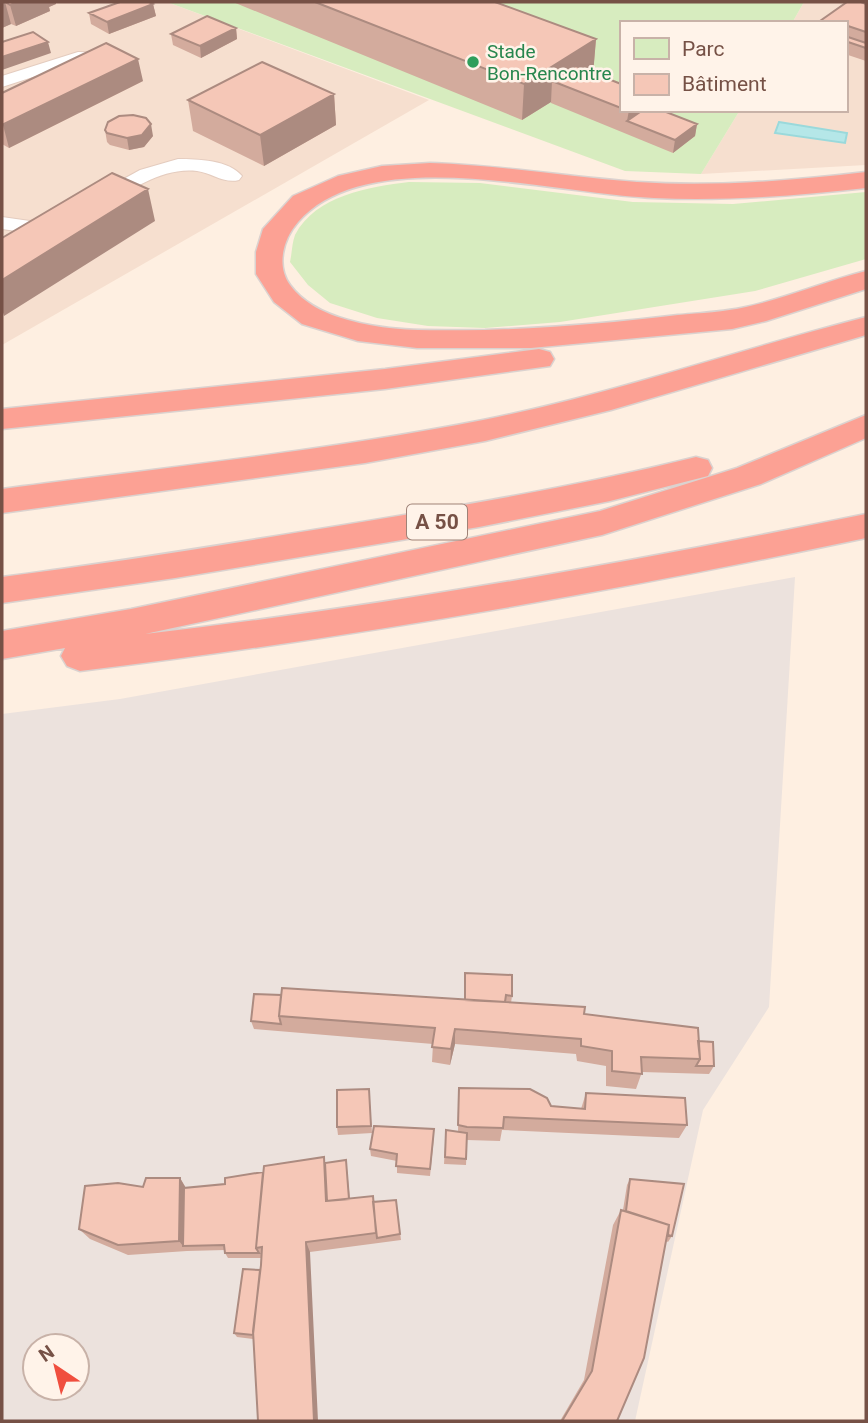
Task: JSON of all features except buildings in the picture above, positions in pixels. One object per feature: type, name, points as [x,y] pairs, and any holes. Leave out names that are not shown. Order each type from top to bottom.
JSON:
[{"type":"highway","points":[[756,315],[562,338],[444,339],[377,336],[318,321],[284,298],[269,272],[273,238],[286,214],[314,192],[367,175],[413,171],[508,174],[612,188],[684,191],[779,189],[866,180]]},
{"type":"highway","points":[[2,419],[385,379],[581,354],[756,315],[827,294],[866,279]]},
{"type":"highway","points":[[2,501],[365,452],[485,430],[600,403],[866,326]]},
{"type":"highway","points":[[2,645],[144,620],[602,523],[749,476],[866,423]]},
{"type":"highway","name":"A 50","points":[[2,590],[104,578],[598,492],[866,423]]},
{"type":"highway","points":[[2,664],[125,651],[399,612],[765,548],[866,526]]},
{"type":"lane","points":[[2,82],[78,57],[106,58]]},
{"type":"lane","points":[[2,223],[30,227],[80,211],[143,176],[171,165],[207,166],[232,176]]},
{"type":"shaded area","points":[[2,2],[167,2],[429,100],[2,345]]},
{"type":"shaded area","points":[[804,2],[866,2],[866,165],[701,174],[739,112],[847,112],[847,21],[793,21]]},
{"type":"shaded area","points":[[795,577],[769,1007],[703,1110],[635,1421],[2,1421],[2,714],[120,699]]},
{"type":"green space","name":"Stade Bon-Rencontre","points":[[167,2],[804,2],[793,21],[620,21],[620,112],[739,112],[701,174],[625,171]]},
{"type":"green space","points":[[409,182],[480,183],[633,202],[733,204],[866,192],[866,259],[755,291],[560,322],[485,328],[428,326],[377,318],[330,303],[308,285],[290,262],[295,235],[304,221],[330,202],[345,195]]},
{"type":"water","points":[[779,122],[847,133],[845,143],[775,133]]},
{"type":"place","name":"Stade Bon-Rencontre","points":[[473,62]]}]
